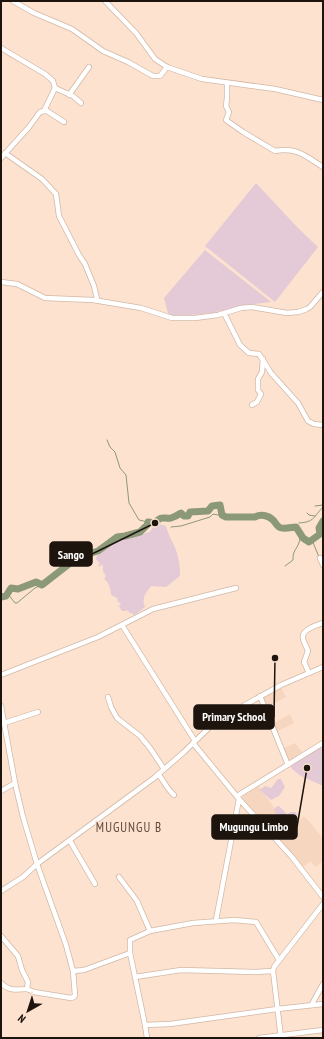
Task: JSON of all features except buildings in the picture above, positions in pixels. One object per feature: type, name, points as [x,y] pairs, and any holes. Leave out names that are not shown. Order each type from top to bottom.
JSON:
[{"type":"street","points":[[13,1],[34,13],[72,29],[103,51],[128,62],[153,76],[160,76],[167,67]]},
{"type":"street","points":[[105,1],[136,34],[155,59],[167,67],[202,79],[275,89],[323,100]]},
{"type":"street","points":[[1,48],[45,74],[53,81],[55,88],[44,111],[40,112],[29,127],[1,158]]},
{"type":"street","points":[[69,95],[89,67]]},
{"type":"street","points":[[227,83],[226,106],[229,112],[226,120],[275,151],[283,149],[295,150],[323,167]]},
{"type":"street","points":[[55,88],[73,96],[81,103]]},
{"type":"street","points":[[44,111],[64,122]]},
{"type":"street","points":[[5,153],[42,180],[56,194],[59,216],[85,264],[94,286],[97,299]]},
{"type":"street","points":[[1,282],[17,284],[45,298],[93,300],[141,308],[172,318],[194,318],[252,307],[287,313],[298,312],[310,307],[323,292]]},
{"type":"street","points":[[224,313],[240,346],[249,352],[259,354],[276,378],[298,403],[308,421],[314,424],[323,425]]},
{"type":"street","points":[[252,405],[257,402],[260,394],[258,390],[258,379],[262,372],[263,360]]},
{"type":"street","points":[[320,558],[323,565]]},
{"type":"street","points":[[1,675],[98,637],[153,609],[236,588]]},
{"type":"street","points":[[309,673],[304,662],[308,651],[302,638],[303,634],[323,623]]},
{"type":"street","points":[[122,625],[194,742],[238,798],[292,856],[323,897]]},
{"type":"street","points":[[1,891],[23,877],[37,864],[70,841],[158,774],[216,721],[281,685],[323,667]]},
{"type":"street","points":[[108,696],[111,707],[117,718],[140,736],[164,769]]},
{"type":"street","points":[[260,696],[288,765]]},
{"type":"street","points":[[1,706],[15,783],[37,864],[66,946],[73,972],[74,997],[71,998],[42,994],[27,988],[12,990],[7,989],[1,983]]},
{"type":"street","points":[[4,723],[38,712]]},
{"type":"street","points":[[216,920],[238,798],[323,743]]},
{"type":"street","points":[[158,774],[165,781],[168,789],[174,795]]},
{"type":"street","points":[[1,790],[15,783]]},
{"type":"street","points":[[70,841],[95,884]]},
{"type":"street","points":[[119,876],[136,901],[150,931]]},
{"type":"street","points":[[281,1037],[273,971],[279,960],[323,904]]},
{"type":"street","points":[[147,1038],[140,994],[130,954],[130,940],[150,931],[216,920],[256,922],[279,960]]},
{"type":"street","points":[[1,936],[18,956],[22,970],[28,982],[27,988]]},
{"type":"street","points":[[73,972],[84,970],[130,954]]},
{"type":"street","points":[[135,977],[182,970],[273,971]]},
{"type":"street","points":[[312,1004],[323,984]]},
{"type":"street","points":[[145,1025],[170,1024],[312,1004],[323,1004]]},
{"type":"street","points":[[259,1038],[281,1037],[323,1030]]},
{"type":"shaded area","points":[[256,183],[318,247],[275,302],[205,246]]},
{"type":"shaded area","points":[[205,250],[271,302],[244,305],[212,313],[169,317],[164,298]]},
{"type":"shaded area","points":[[159,524],[166,526],[176,550],[180,576],[166,587],[151,586],[144,598],[145,607],[135,615],[127,610],[122,611],[119,606],[121,603],[118,602],[117,598],[111,595],[111,590],[104,579],[106,576],[103,571],[103,565],[100,567],[98,565],[100,564],[96,559],[101,552],[99,551],[123,539],[150,532],[154,526]]},
{"type":"shaded area","points":[[281,687],[286,697],[266,708],[261,697]]},
{"type":"shaded area","points":[[290,714],[294,723],[276,732],[272,724]]},
{"type":"shaded area","points":[[295,743],[302,752],[289,761],[287,760],[282,749]]},
{"type":"shaded area","points":[[323,746],[323,786],[301,776],[292,769],[291,766]]},
{"type":"shaded area","points":[[278,779],[281,779],[285,787],[279,796],[271,800],[260,790],[265,786],[271,788]]},
{"type":"shaded area","points":[[258,785],[288,828],[295,825],[304,816],[314,827],[323,839],[323,861],[319,865],[315,867],[311,861],[303,867],[242,799],[243,796]]},
{"type":"shaded area","points":[[279,806],[287,814],[296,812],[298,816],[291,822],[277,829],[276,828],[281,822],[280,817],[276,814],[274,809]]},
{"type":"waterway","points":[[107,440],[110,447],[115,452],[120,468],[126,475],[129,503],[139,520],[148,522]]},
{"type":"waterway","points":[[1,597],[6,596],[11,588],[18,589],[36,582],[42,585],[78,557],[98,551],[117,537],[140,532],[148,522],[155,523],[161,518],[171,518],[181,513],[184,516],[188,516],[190,512],[208,511],[212,506],[220,505],[222,515],[226,517],[264,516],[271,518],[281,528],[296,527],[303,538],[309,542],[320,534],[319,528],[323,521]]},
{"type":"waterway","points":[[315,506],[323,505]]},
{"type":"waterway","points":[[299,523],[311,520],[323,507]]},
{"type":"waterway","points":[[307,513],[315,516]]},
{"type":"waterway","points":[[171,527],[181,526],[210,517],[213,514],[223,516]]},
{"type":"waterway","points":[[285,566],[293,560],[294,552],[300,541],[299,532]]},
{"type":"waterway","points":[[312,540],[319,557]]},
{"type":"waterway","points":[[8,594],[15,603],[17,603],[35,588],[42,585]]},
{"type":"place","name":"Sango","points":[[155,523]]},
{"type":"place","name":"Primary School","points":[[275,658]]},
{"type":"place","name":"Mugungu Limbo","points":[[307,768]]},
{"type":"district","name":"MUGUNGU B","points":[[129,827]]}]
